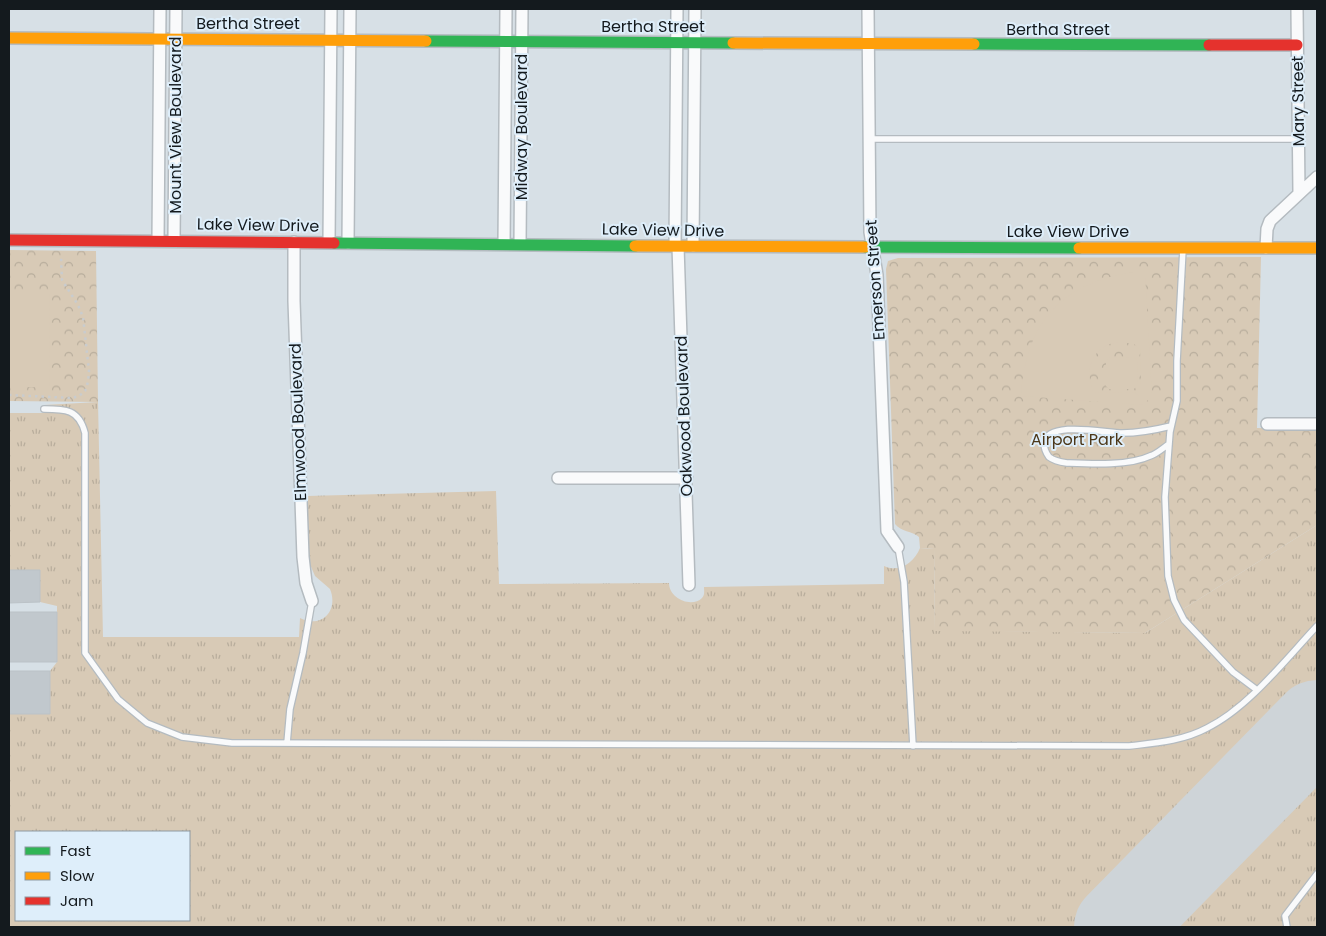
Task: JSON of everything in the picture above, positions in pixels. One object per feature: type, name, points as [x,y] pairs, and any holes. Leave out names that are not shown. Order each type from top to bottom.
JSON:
[{"type":"street","name":"Mount View Boulevard","points":[[158,240],[160,9]]},
{"type":"street","name":"Mount View Boulevard","points":[[174,240],[176,9]]},
{"type":"street","points":[[329,242],[331,9]]},
{"type":"street","points":[[348,243],[350,9]]},
{"type":"street","name":"Midway Boulevard","points":[[504,244],[506,9]]},
{"type":"street","name":"Midway Boulevard","points":[[520,244],[522,9]]},
{"type":"street","name":"Oakwood Boulevard","points":[[677,9],[677,246],[688,586]]},
{"type":"street","points":[[693,246],[695,9]]},
{"type":"street","name":"Emerson Street","points":[[868,9],[870,232],[877,275],[887,531],[898,547]]},
{"type":"street","name":"Mary Street","points":[[1297,9],[1299,193]]},
{"type":"street","name":"Bertha Street","points":[[9,38],[1297,45]]},
{"type":"street","points":[[1266,248],[1267,229],[1270,221],[1317,177]]},
{"type":"street","name":"Lake View Drive","points":[[9,240],[174,240],[874,248],[1317,248]]},
{"type":"street","name":"Elmwood Boulevard","points":[[294,242],[303,557],[305,578],[312,601]]},
{"type":"street","points":[[1267,424],[1317,424]]},
{"type":"street","points":[[558,478],[686,478]]},
{"type":"lane","points":[[870,139],[1299,139]]},
{"type":"lane","points":[[1183,247],[1177,361],[1177,401],[1171,426],[1165,497],[1168,576],[1174,600],[1184,620],[1196,635],[1233,672],[1257,690]]},
{"type":"lane","points":[[44,409],[69,411],[79,419],[84,429],[85,653],[118,700],[147,723],[182,737],[232,743],[1129,746],[1169,741],[1207,729],[1240,708],[1317,626]]},
{"type":"lane","points":[[1169,444],[1152,456],[1142,460],[1074,463],[1060,462],[1050,458],[1044,444],[1047,436],[1056,431],[1068,429],[1122,433],[1145,432],[1171,426]]},
{"type":"lane","points":[[898,547],[904,582],[914,746]]},
{"type":"lane","points":[[287,743],[290,709],[305,645],[312,601]]},
{"type":"lane","points":[[1288,927],[1285,916],[1317,874]]},
{"type":"path","points":[[9,395],[72,398],[81,395],[87,385],[89,371],[83,317],[78,305],[62,280],[61,257]]},
{"type":"green space","points":[[9,250],[96,251],[98,402],[9,401]]},
{"type":"green space","name":"Airport Park","points":[[1261,257],[1257,428],[1317,429],[1317,525],[1145,633],[935,631],[934,549],[920,548],[919,537],[900,529],[895,524],[886,269],[888,261],[898,258]]},
{"type":"green space","points":[[1128,273],[1145,273],[1152,396],[1143,405],[1021,396],[1024,371],[1038,330],[1050,313],[1064,299],[1082,288],[1103,279]],"holes":[[[1121,342],[1134,344],[1140,349],[1141,385],[1145,392],[1139,396],[1134,392],[1094,393],[1091,384],[1090,367],[1097,353],[1103,347],[1111,344]]]},
{"type":"green space","points":[[9,293],[50,293],[49,387],[9,387]]},
{"type":"green space","points":[[1134,357],[1137,361],[1138,385],[1134,389],[1109,389],[1106,386],[1106,361],[1109,358]]},
{"type":"green space","points":[[98,402],[103,637],[299,637],[300,618],[308,621],[321,619],[330,611],[332,604],[330,589],[315,576],[309,562],[307,496],[496,491],[499,584],[669,583],[673,594],[687,602],[698,601],[702,598],[704,587],[884,584],[884,566],[890,568],[900,567],[910,562],[920,548],[934,549],[935,630],[1145,633],[1317,525],[1317,691],[1084,927],[9,927],[9,714],[50,714],[50,671],[57,662],[57,606],[40,602],[40,570],[9,570],[9,413],[44,413],[44,405]]},
{"type":"green space","points":[[1317,768],[1317,927],[1162,927]]},
{"type":"building","points":[[9,570],[40,570],[40,602],[9,603]]},
{"type":"building","points":[[9,612],[57,612],[57,662],[9,662]]},
{"type":"building","points":[[9,671],[50,671],[50,714],[9,714]]},
{"type":"runway","points":[[1118,927],[1317,724]]},
{"type":"traffic: fast","points":[[426,41],[733,43]]},
{"type":"traffic: fast","points":[[974,44],[1209,45]]},
{"type":"traffic: fast","points":[[334,243],[635,246]]},
{"type":"traffic: fast","points":[[865,247],[1079,248]]},
{"type":"traffic: slow","points":[[9,38],[426,41]]},
{"type":"traffic: slow","points":[[733,43],[974,44]]},
{"type":"traffic: slow","points":[[635,246],[865,247]]},
{"type":"traffic: slow","points":[[1079,248],[1317,248]]},
{"type":"traffic: jam","points":[[1209,45],[1297,45]]},
{"type":"traffic: jam","points":[[9,240],[334,243]]}]
